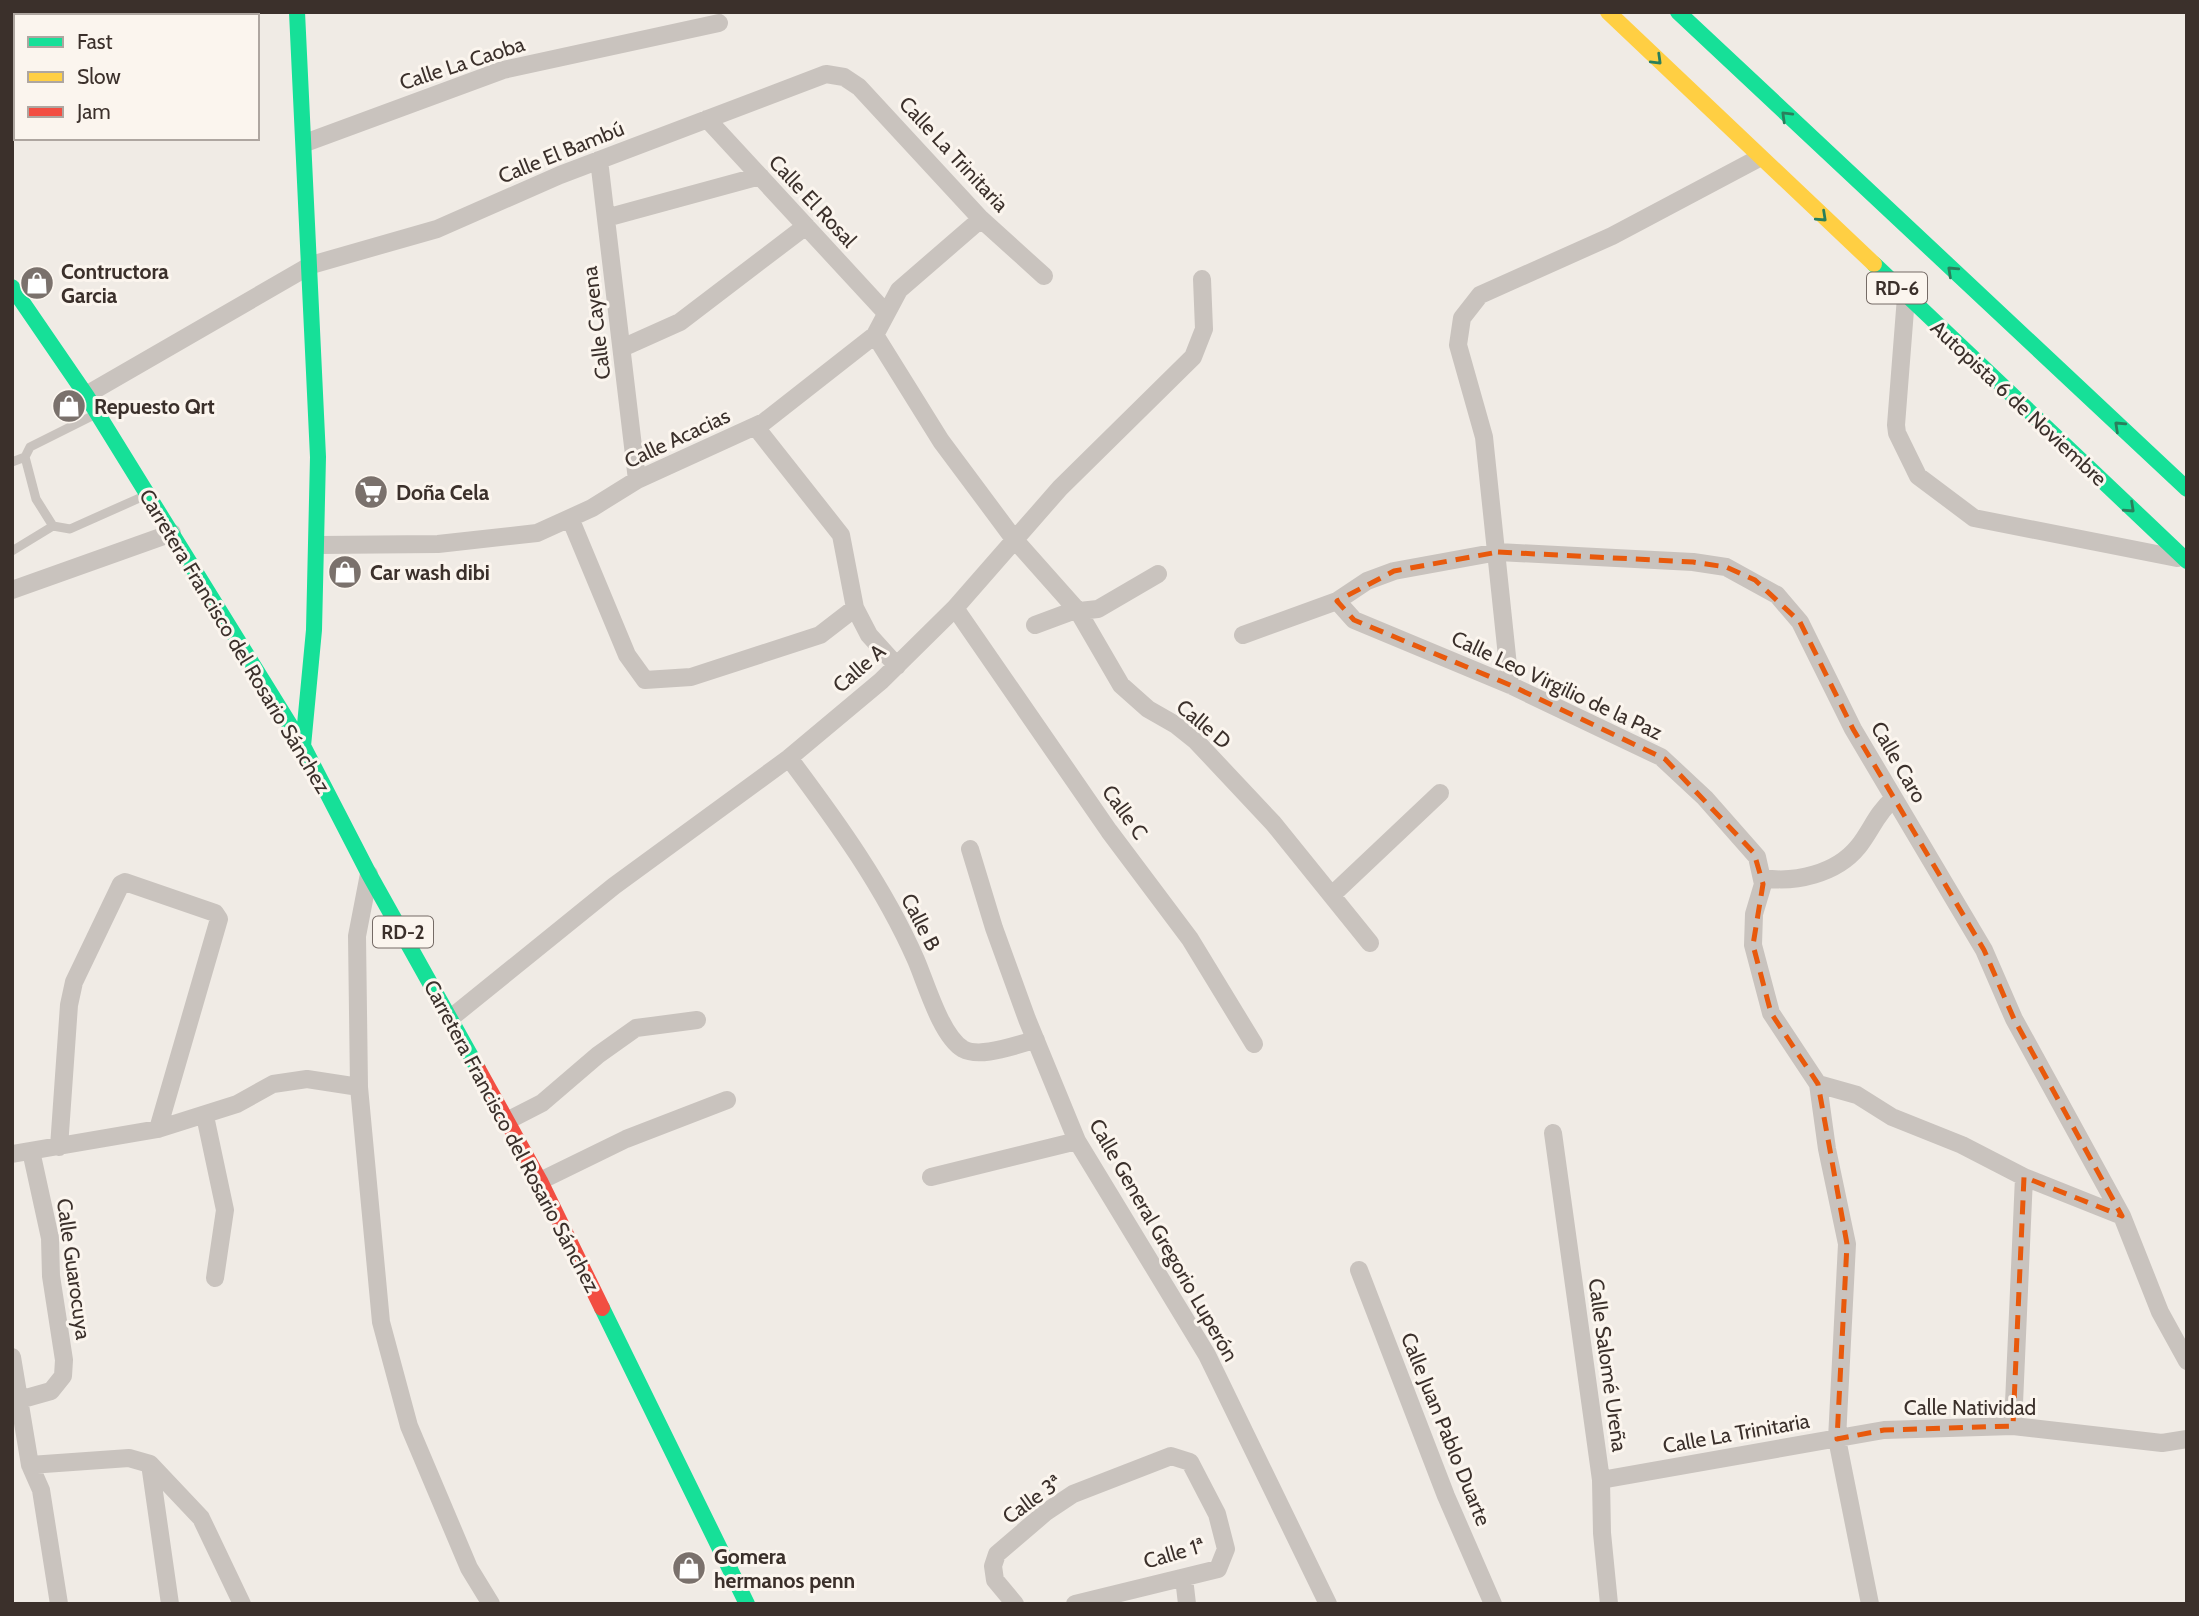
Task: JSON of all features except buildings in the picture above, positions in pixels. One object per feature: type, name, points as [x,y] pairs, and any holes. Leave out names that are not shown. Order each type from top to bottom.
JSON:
[{"type":"main road","points":[[298,12],[317,409],[319,545],[312,677],[303,746]]},
{"type":"main road","name":"Autopista 6 de Noviembre","points":[[1608,12],[2186,561]]},
{"type":"main road","name":"RD-6","points":[[1678,12],[2187,489]]},
{"type":"main road","name":"Carretera Francisco del Rosario Sánchez","points":[[12,287],[86,395],[303,746],[369,874],[452,1017],[540,1181],[747,1604]]},
{"type":"street","name":"Calle La Caoba","points":[[305,143],[503,70],[719,23]]},
{"type":"street","name":"Calle El Bambú","points":[[86,395],[311,265],[437,229],[598,160],[826,74]]},
{"type":"street","name":"Calle La Trinitaria","points":[[826,74],[844,77],[859,87],[981,219],[1044,276]]},
{"type":"street","name":"Calle El Rosal","points":[[706,120],[886,313]]},
{"type":"street","points":[[1510,685],[1484,437],[1458,345],[1460,323],[1467,308],[1480,295],[1612,236],[1759,158]]},
{"type":"street","name":"Calle Cayena","points":[[598,160],[637,480]]},
{"type":"street","points":[[606,218],[760,176]]},
{"type":"street","name":"Calle Acacias","points":[[319,545],[438,544],[537,533],[570,518],[637,480],[755,426],[875,335],[898,290],[981,219]]},
{"type":"street","points":[[622,348],[680,322],[806,226]]},
{"type":"street","name":"Calle A","points":[[452,1017],[614,886],[789,758],[897,666],[955,608],[1014,539],[1193,357],[1204,329],[1202,279]]},
{"type":"street","points":[[1906,297],[1896,418],[1897,433],[1918,477],[1977,519],[2186,561]]},
{"type":"street","name":"Calle D","points":[[875,335],[941,441],[1014,539],[1078,611],[1114,676],[1131,696],[1196,741],[1273,823],[1370,943]]},
{"type":"street","points":[[755,426],[841,535],[855,608],[869,635],[897,666]]},
{"type":"street","points":[[570,518],[627,655],[645,680],[691,677],[820,635],[855,608]]},
{"type":"street","points":[[12,590],[172,533]]},
{"type":"street","name":"Calle Caro","points":[[1243,635],[1337,601],[1367,581],[1394,571],[1498,552],[1693,562],[1726,567],[1755,580],[1777,595],[1800,622],[1853,729],[1984,950],[2014,1019],[2122,1216],[2160,1312],[2187,1361]]},
{"type":"street","points":[[1035,625],[1078,611],[1098,609],[1158,574]]},
{"type":"street","name":"Calle Leo Virgilio de la Paz","points":[[1337,601],[1354,620],[1510,685],[1665,759],[1705,798],[1754,853],[1763,878]]},
{"type":"street","name":"Calle C","points":[[955,608],[1109,831],[1190,939],[1254,1044]]},
{"type":"street","name":"Calle B","points":[[789,758],[848,837],[888,904],[939,1015],[956,1043],[975,1052],[1036,1040]]},
{"type":"street","points":[[1332,895],[1440,793]]},
{"type":"street","points":[[1870,1604],[1837,1439],[1847,1244],[1826,1149],[1818,1084],[1770,1013],[1753,945],[1754,914],[1763,878],[1797,880],[1840,862],[1855,850],[1878,812],[1893,799]]},
{"type":"street","name":"Calle General Gregorio Luperón","points":[[970,849],[994,928],[1077,1140],[1207,1356],[1328,1604]]},
{"type":"street","points":[[369,874],[357,936],[359,1087],[381,1322],[409,1426],[469,1567],[491,1604]]},
{"type":"street","points":[[60,1147],[69,1004],[74,982],[121,884],[125,882],[215,913],[219,919],[158,1129]]},
{"type":"street","points":[[508,1121],[542,1103],[597,1055],[636,1028],[697,1020]]},
{"type":"street","points":[[12,1154],[158,1129],[237,1104],[273,1084],[307,1079],[359,1087]]},
{"type":"street","points":[[1818,1084],[1857,1095],[1892,1117],[1962,1145],[2024,1177],[2122,1216]]},
{"type":"street","points":[[540,1181],[626,1139],[727,1100]]},
{"type":"street","points":[[205,1116],[225,1210],[215,1278]]},
{"type":"street","name":"Calle Salomé Ureña","points":[[1553,1133],[1601,1480],[1602,1533],[1609,1604]]},
{"type":"street","points":[[932,1177],[1077,1140]]},
{"type":"street","name":"Calle Guarocuya","points":[[17,1401],[51,1391],[63,1376],[64,1360],[51,1276],[50,1238],[31,1151]]},
{"type":"street","points":[[2013,1426],[2024,1177]]},
{"type":"street","name":"Calle Juan Pablo Duarte","points":[[1360,1270],[1446,1496],[1493,1604]]},
{"type":"street","points":[[12,1357],[17,1401],[30,1465],[41,1490],[59,1604]]},
{"type":"street","name":"Calle Natividad","points":[[1837,1439],[1884,1430],[2013,1426],[2162,1443],[2187,1439]]},
{"type":"street","name":"Calle La Trinitaria","points":[[1601,1480],[1837,1439]]},
{"type":"street","name":"Calle 3ª","points":[[1015,1604],[995,1580],[993,1566],[997,1555],[1046,1512],[1073,1494],[1171,1456],[1190,1462]]},
{"type":"street","points":[[30,1465],[129,1458],[150,1464],[201,1518],[242,1604]]},
{"type":"street","name":"Calle 1ª","points":[[1075,1604],[1218,1569],[1226,1549],[1217,1514],[1190,1462]]},
{"type":"street","points":[[150,1464],[170,1604]]},
{"type":"street","points":[[1185,1578],[1187,1604]]},
{"type":"lane","points":[[12,462],[24,457],[30,447],[97,413]]},
{"type":"lane","points":[[24,457],[36,499],[53,526]]},
{"type":"lane","points":[[12,551],[53,526],[70,529],[146,495]]},
{"type":"highlighted area","points":[[1498,552],[1693,562],[1726,567],[1755,580],[1800,622],[1853,729],[1984,950],[2014,1019],[2122,1216],[2024,1177],[2013,1426],[1884,1430],[1837,1439],[1847,1244],[1818,1084],[1771,1013],[1753,945],[1763,884],[1754,853],[1665,759],[1510,685],[1354,620],[1337,601],[1394,571]]},
{"type":"traffic: fast","points":[[297,12],[318,457],[314,630],[303,746]]},
{"type":"traffic: fast","points":[[1678,12],[2187,489]]},
{"type":"traffic: fast","points":[[1874,264],[2187,561]]},
{"type":"traffic: fast","points":[[12,287],[86,395],[303,746],[369,874],[478,1069]]},
{"type":"traffic: fast","points":[[602,1308],[747,1604]]},
{"type":"traffic: slow","points":[[1608,12],[1874,264]]},
{"type":"traffic: jam","points":[[478,1069],[540,1181],[602,1308]]},
{"type":"place","name":"Contructora Garcia","points":[[37,283]]},
{"type":"place","name":"Repuesto Qrt","points":[[69,406]]},
{"type":"place","name":"Doña Cela","points":[[371,492]]},
{"type":"place","name":"Car wash dibi","points":[[345,572]]},
{"type":"place","name":"Gomera hermanos penn","points":[[689,1568]]}]
